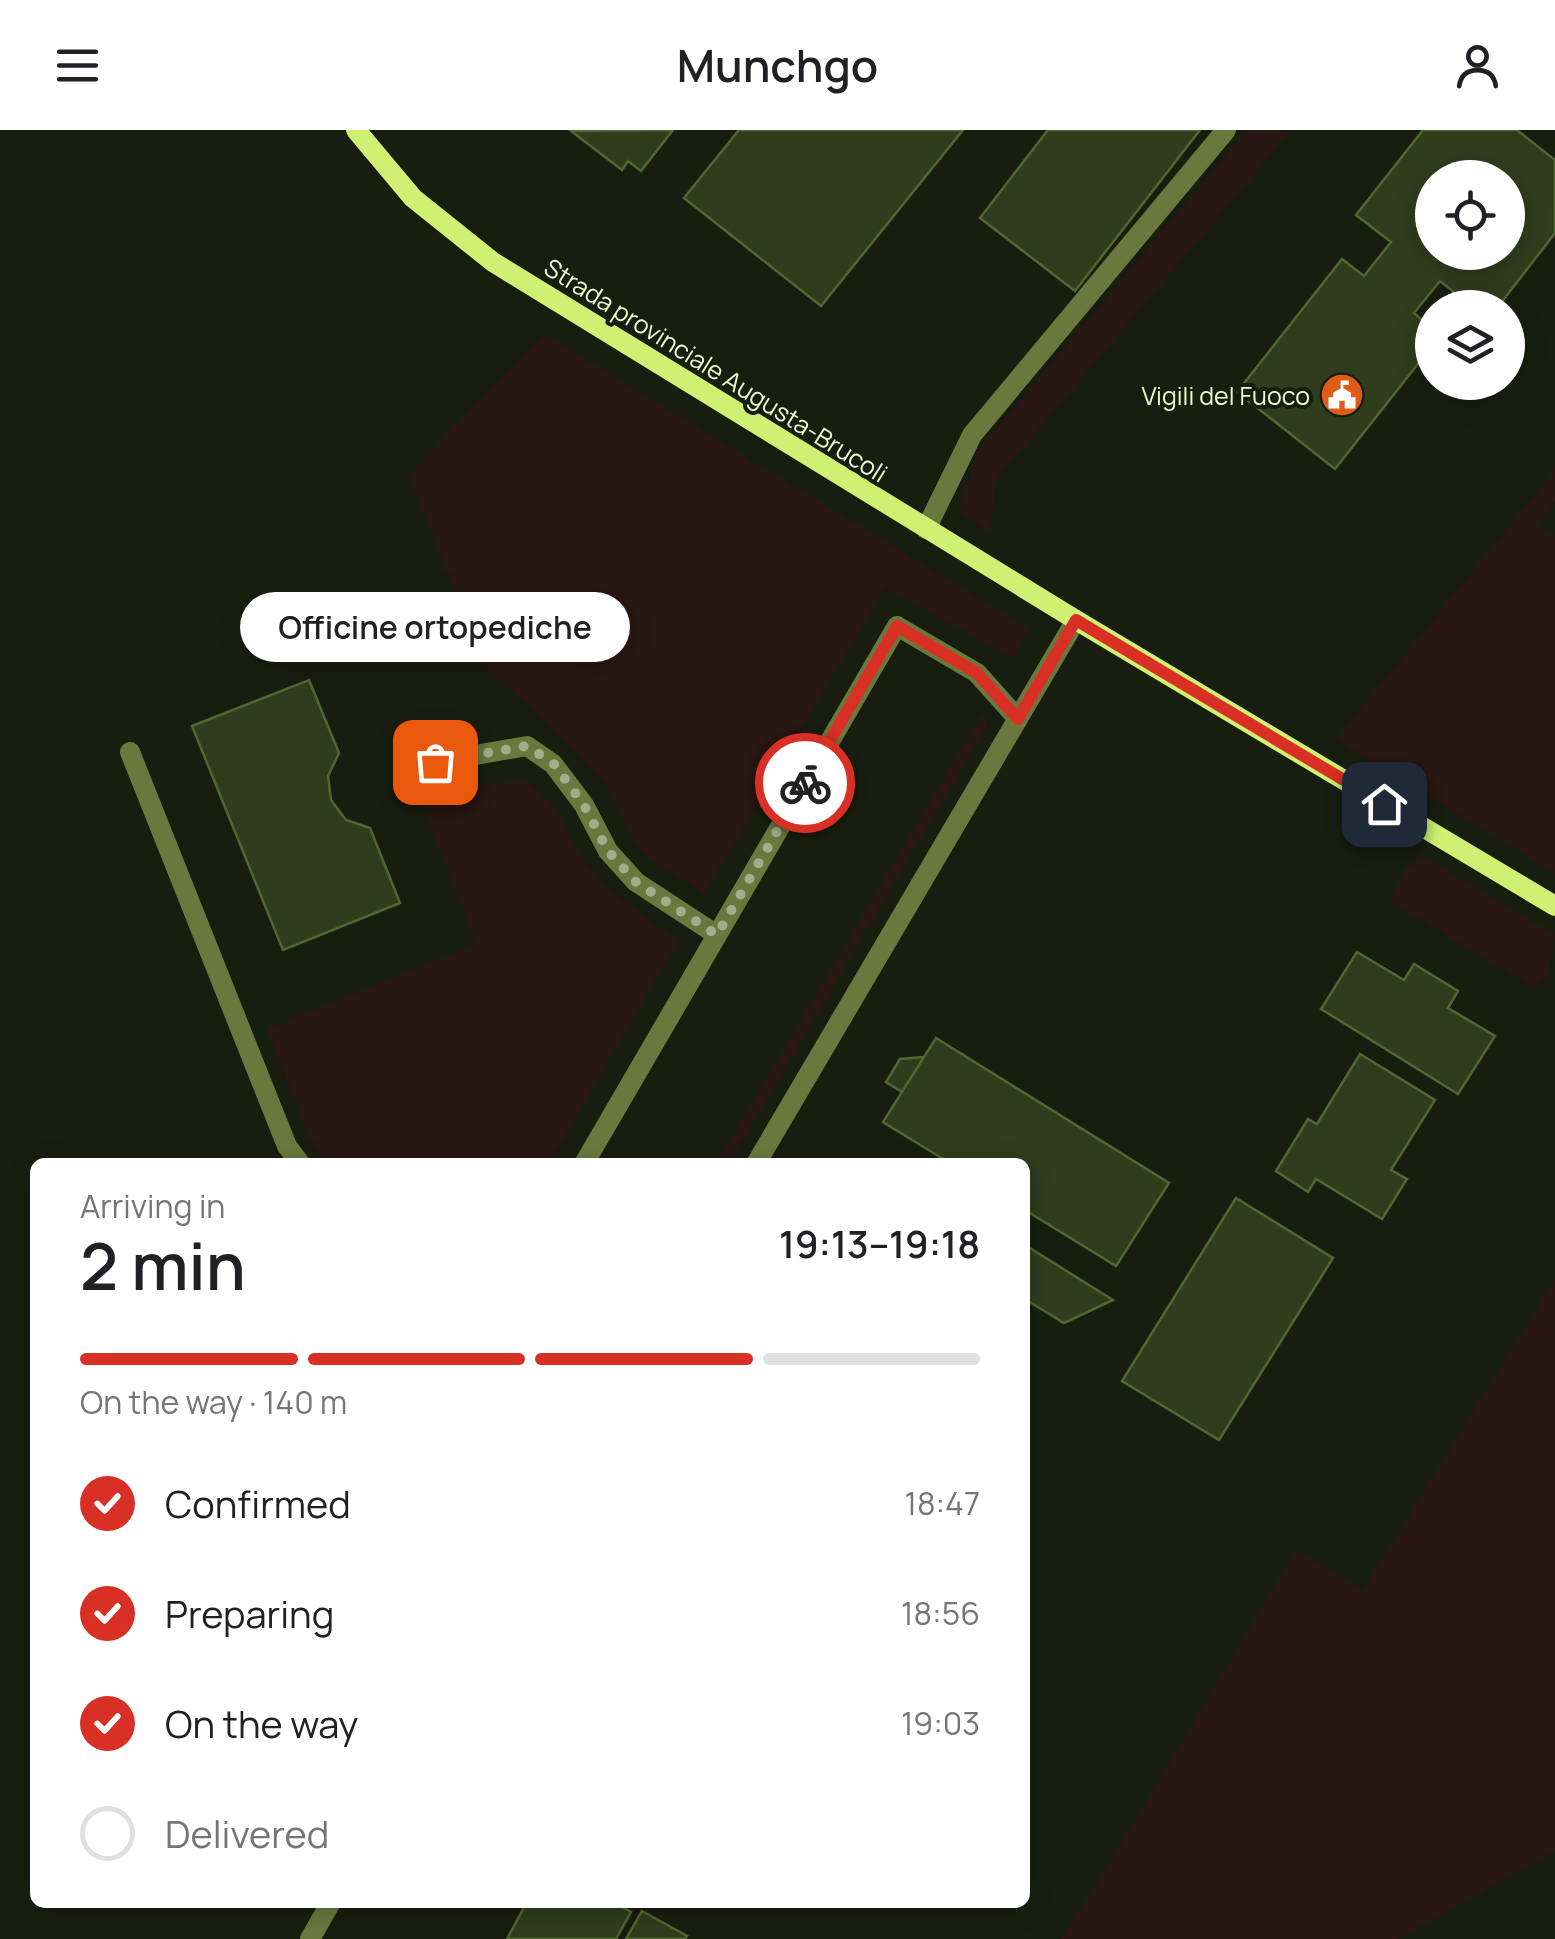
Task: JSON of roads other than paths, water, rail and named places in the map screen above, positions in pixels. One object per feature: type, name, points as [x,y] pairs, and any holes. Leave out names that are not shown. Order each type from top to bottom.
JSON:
[{"type":"main road","name":"Strada provinciale Augusta-Brucoli","points":[[356,130],[413,198],[493,262],[1076,620],[1555,906]]},
{"type":"street","points":[[926,529],[972,434],[1226,130]]},
{"type":"street","points":[[760,1158],[1076,620]]},
{"type":"street","points":[[587,1158],[897,626],[977,673],[1018,719]]},
{"type":"street","points":[[435,762],[527,746],[554,764],[584,805],[608,851],[636,882],[717,935]]},
{"type":"street","points":[[130,752],[287,1146],[296,1158]]},
{"type":"street","points":[[310,1939],[327,1908]]},
{"type":"place","name":"Vigili del Fuoco","points":[[1342,395]]},
{"type":"place","name":"Officine ortopediche","points":[[435,762]]}]
